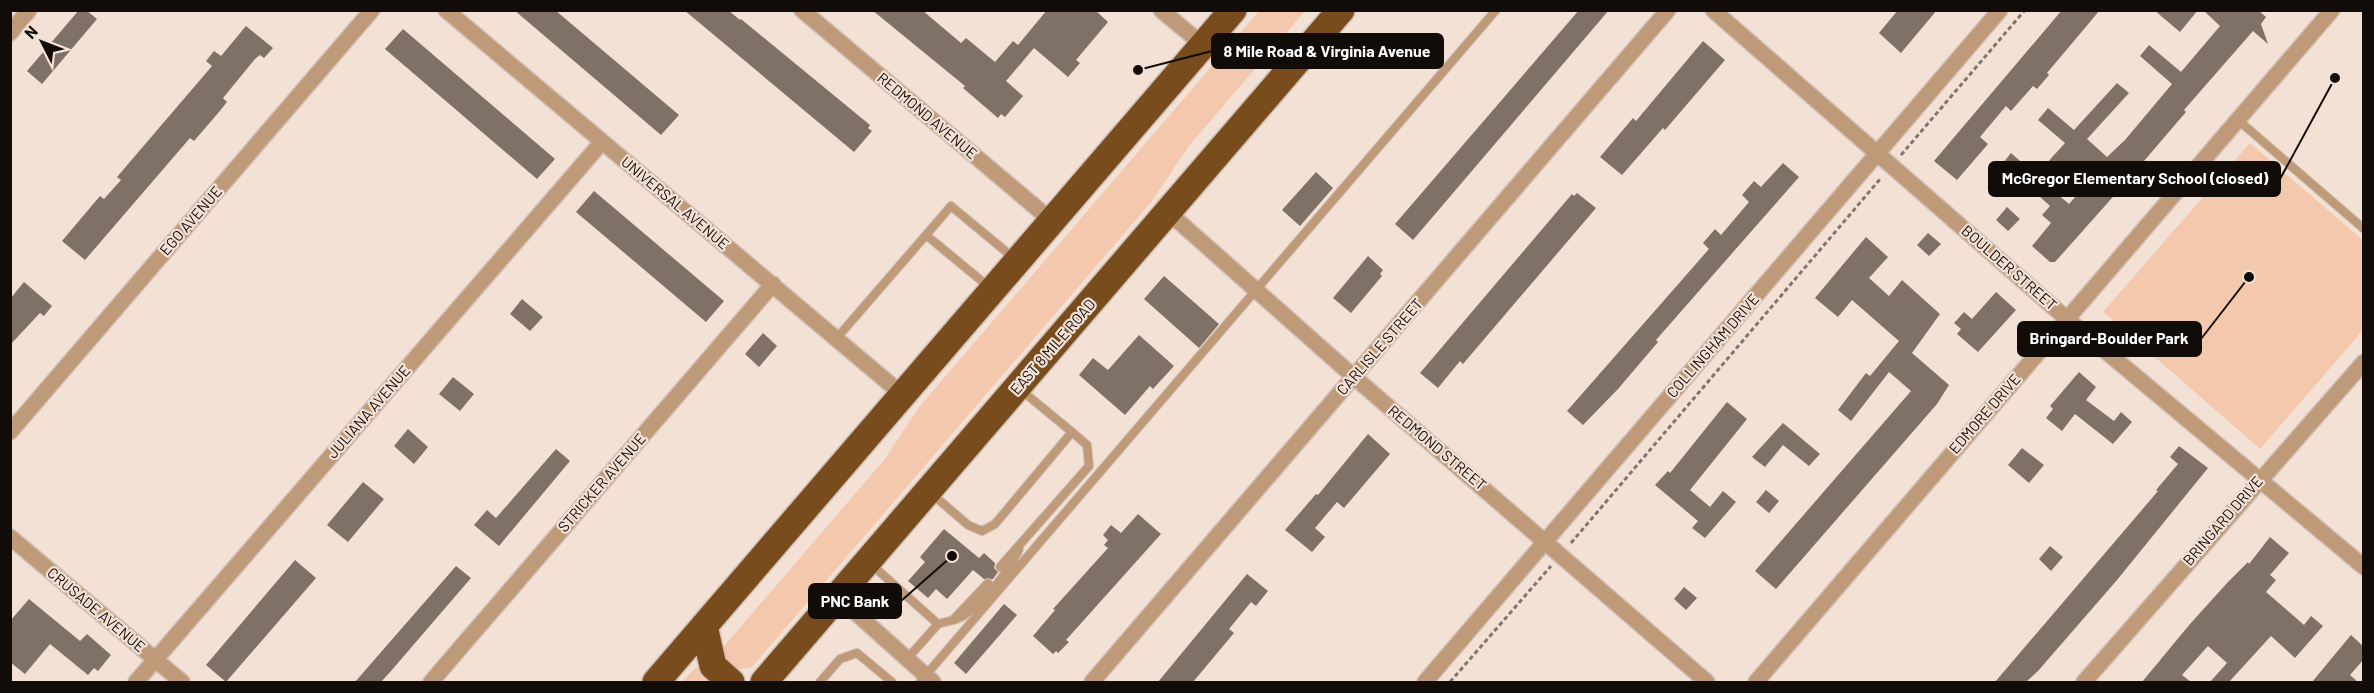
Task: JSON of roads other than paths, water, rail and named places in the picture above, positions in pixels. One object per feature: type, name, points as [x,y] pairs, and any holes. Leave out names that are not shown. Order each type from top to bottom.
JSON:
[{"type":"highway","points":[[656,682],[1233,10]]},
{"type":"highway","name":"EAST 8 MILE ROAD","points":[[769,681],[868,561],[1341,10]]},
{"type":"highway","points":[[704,626],[713,666],[731,682]]},
{"type":"street","points":[[10,33],[29,10]]},
{"type":"street","name":"EGO AVENUE","points":[[10,432],[372,10]]},
{"type":"street","name":"UNIVERSAL AVENUE","points":[[446,10],[903,395]]},
{"type":"street","name":"REDMOND AVENUE","points":[[802,10],[1052,221]]},
{"type":"street","points":[[1161,10],[1203,45]]},
{"type":"street","name":"CARLISLE STREET","points":[[1092,682],[1668,10]]},
{"type":"street","name":"BOULDER STREET","points":[[1713,10],[2067,319],[2364,567]]},
{"type":"street","name":"COLLINGHAM DRIVE","points":[[1425,682],[2000,10]]},
{"type":"street","name":"EDMORE DRIVE","points":[[1756,682],[2332,10]]},
{"type":"street","name":"JULIANA AVENUE","points":[[136,682],[602,142]]},
{"type":"street","name":"REDMOND STREET","points":[[1168,213],[1707,682]]},
{"type":"street","name":"STRICKER AVENUE","points":[[431,682],[773,284]]},
{"type":"street","name":"BRINGARD DRIVE","points":[[2084,682],[2259,478],[2364,362]]},
{"type":"street","name":"CRUSADE AVENUE","points":[[10,537],[182,682]]},
{"type":"street","points":[[838,597],[907,658],[926,680]]},
{"type":"lane","points":[[926,680],[1255,290],[1496,10]]},
{"type":"lane","points":[[2238,120],[2364,229]]},
{"type":"lane","points":[[836,339],[951,206],[1018,261]]},
{"type":"lane","points":[[926,235],[993,290]]},
{"type":"lane","points":[[1000,567],[1089,466],[1087,445],[1018,387]]},
{"type":"lane","points":[[929,491],[968,525],[982,531],[995,524],[1072,432]]},
{"type":"lane","points":[[907,658],[938,624],[966,617],[1014,563],[1020,544]]},
{"type":"lane","points":[[868,561],[938,624]]},
{"type":"lane","points":[[953,620],[988,582]]},
{"type":"lane","points":[[820,682],[840,659],[857,653],[892,682]]},
{"type":"place","name":"8 Mile Road & Virginia Avenue","points":[[1138,70]]},
{"type":"place","name":"McGregor Elementary School (closed)","points":[[2335,78]]},
{"type":"place","name":"Bringard-Boulder Park","points":[[2249,277]]},
{"type":"place","name":"PNC Bank","points":[[952,556]]}]
